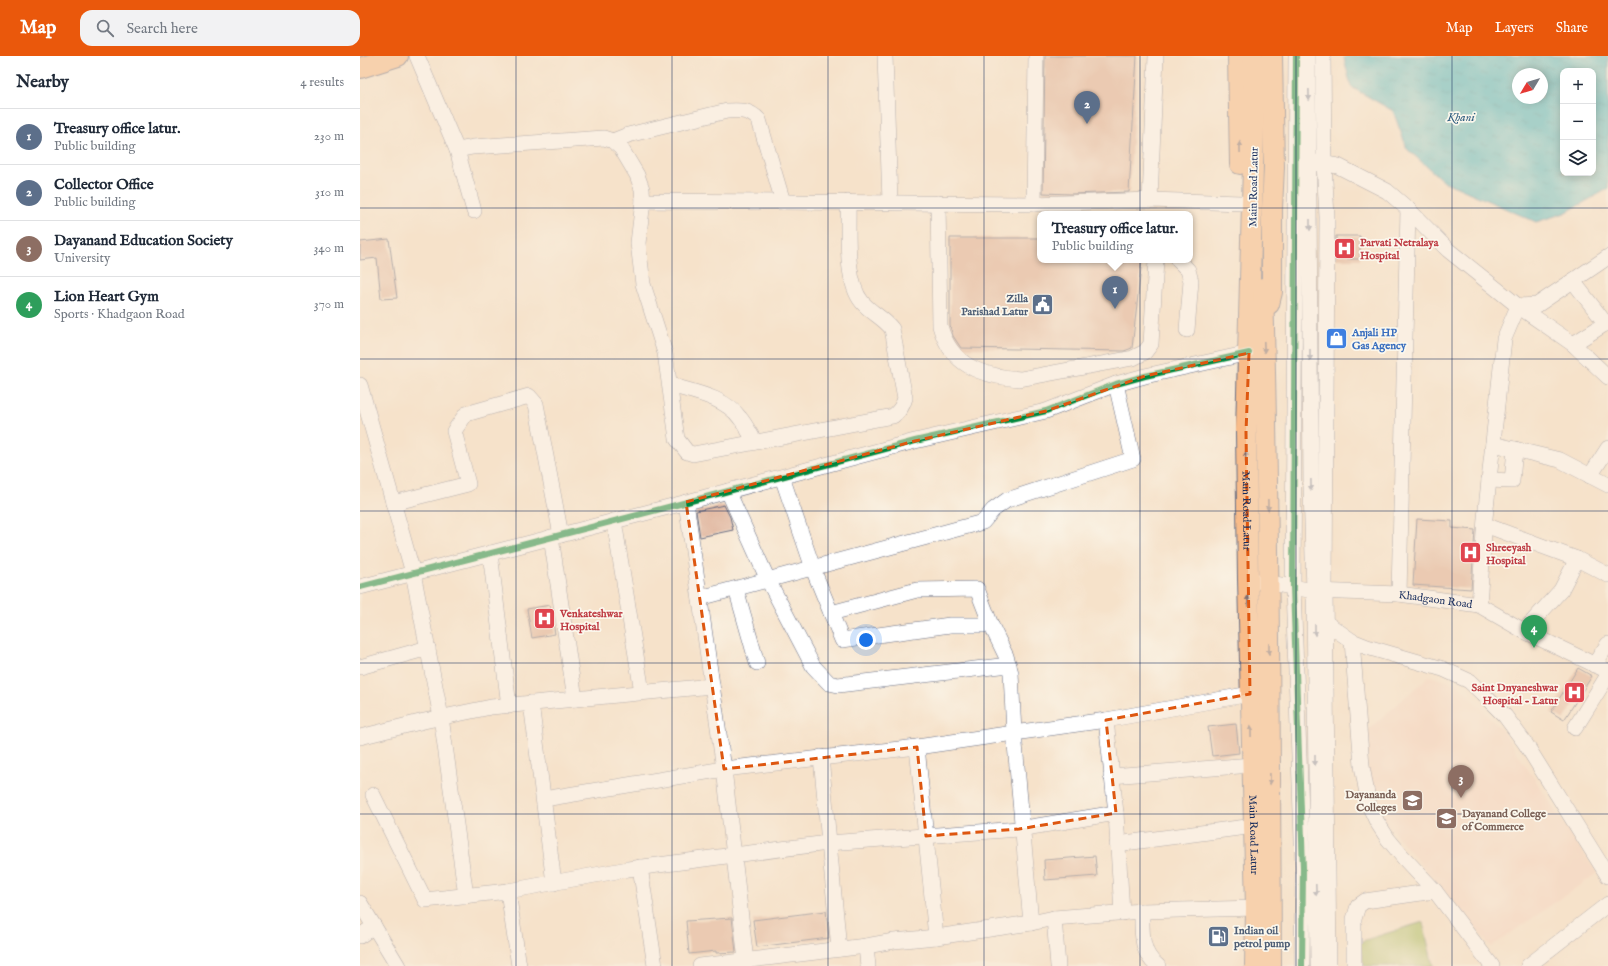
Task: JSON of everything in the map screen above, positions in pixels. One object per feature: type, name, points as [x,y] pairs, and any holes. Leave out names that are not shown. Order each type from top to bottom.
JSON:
[{"type":"main road","points":[[360,68],[398,56]]},
{"type":"main road","points":[[1238,56],[1241,285],[1256,325]]},
{"type":"main road","name":"Main Road Latur","points":[[1253,56],[1256,325],[1270,583],[1271,966]]},
{"type":"main road","name":"Main Road Latur","points":[[1255,966],[1256,908],[1250,694],[1246,432],[1249,353],[1256,325],[1262,56]]},
{"type":"main road","points":[[1256,325],[1272,292],[1272,208],[1274,167],[1272,56]]},
{"type":"street","points":[[417,56],[457,150],[474,211]]},
{"type":"street","points":[[885,56],[890,202]]},
{"type":"street","points":[[1034,204],[1036,56]]},
{"type":"street","points":[[1156,56],[1156,205]]},
{"type":"street","points":[[1296,56],[1302,160],[1311,488],[1320,591],[1325,622],[1329,966]]},
{"type":"street","points":[[1302,966],[1303,868],[1293,587],[1302,160],[1308,56]]},
{"type":"street","points":[[1318,966],[1320,591],[1327,217],[1324,163],[1323,56]]},
{"type":"street","points":[[613,142],[628,135],[727,111],[742,110],[754,114],[759,120],[783,202]]},
{"type":"street","points":[[457,150],[473,147],[604,138],[621,148],[637,175],[642,189],[643,201],[638,242],[643,284],[665,353],[677,439],[686,452],[693,454],[893,416],[898,413],[903,406],[905,398],[892,329],[864,304],[858,297],[853,286],[850,271],[848,202]]},
{"type":"street","points":[[1302,160],[1338,166],[1387,191],[1408,209],[1448,250],[1518,306],[1573,344],[1608,377]]},
{"type":"street","points":[[643,201],[938,202],[1156,205],[1241,203]]},
{"type":"street","points":[[938,202],[940,326],[942,336],[952,353],[966,365],[1001,378],[1020,379],[1133,358],[1145,352],[1151,344],[1156,263]]},
{"type":"street","points":[[1399,594],[1408,209]]},
{"type":"street","points":[[1518,306],[1537,305],[1608,257]]},
{"type":"street","points":[[1181,263],[1188,270],[1191,281],[1187,330]]},
{"type":"street","points":[[1573,281],[1607,323],[1573,344]]},
{"type":"street","points":[[1479,605],[1489,480],[1504,339],[1518,306]]},
{"type":"street","points":[[360,588],[914,441],[1046,411],[1116,384],[1145,376],[1249,353]]},
{"type":"street","points":[[700,598],[984,522],[993,510],[1007,500],[1133,460],[1116,384]]},
{"type":"street","points":[[670,385],[713,398],[728,407],[740,417],[755,442]]},
{"type":"street","points":[[360,386],[413,573],[441,717],[466,896]]},
{"type":"street","points":[[393,503],[468,484],[454,431],[466,414],[529,396],[536,404],[556,536],[575,699]]},
{"type":"street","points":[[1493,444],[1560,460],[1608,485]]},
{"type":"street","points":[[1590,476],[1608,448]]},
{"type":"street","points":[[1489,480],[1512,481],[1514,449]]},
{"type":"street","points":[[782,477],[813,568],[842,640],[950,625],[991,625]]},
{"type":"street","points":[[728,491],[768,580],[813,666],[828,683],[838,685],[1008,665]]},
{"type":"street","points":[[686,502],[724,769],[746,961]]},
{"type":"street","points":[[614,521],[642,692]]},
{"type":"street","points":[[1485,525],[1577,559],[1608,575]]},
{"type":"street","points":[[490,553],[509,706]]},
{"type":"street","points":[[1524,631],[1561,590],[1577,559]]},
{"type":"street","name":"Khadgaon Road","points":[[1248,580],[1320,591],[1399,594],[1479,605],[1524,631],[1608,671]]},
{"type":"street","points":[[736,588],[757,663]]},
{"type":"street","points":[[831,613],[917,590],[977,589],[1011,673],[1014,734],[1030,923]]},
{"type":"street","points":[[1325,622],[1352,641],[1367,647],[1443,669],[1469,681],[1505,716],[1525,743],[1608,876]]},
{"type":"street","points":[[1352,641],[1362,766],[1369,805],[1377,822],[1388,839],[1435,891],[1492,966]]},
{"type":"street","points":[[1594,665],[1608,644]]},
{"type":"street","points":[[360,667],[428,648]]},
{"type":"street","points":[[1575,728],[1608,674]]},
{"type":"street","points":[[360,737],[441,717],[492,707],[712,686]]},
{"type":"street","points":[[544,799],[724,769],[917,747],[1014,734],[1106,720],[1250,694]]},
{"type":"street","points":[[531,703],[554,883]]},
{"type":"street","points":[[1106,720],[1116,813],[1122,913]]},
{"type":"street","points":[[917,747],[936,937]]},
{"type":"street","points":[[821,757],[839,950]]},
{"type":"street","points":[[1111,776],[1252,765]]},
{"type":"street","points":[[372,794],[425,900],[508,891],[640,867],[829,843],[1022,829],[1116,813]]},
{"type":"street","points":[[1118,844],[1254,826]]},
{"type":"street","points":[[640,867],[655,966]]},
{"type":"street","points":[[508,891],[519,966]]},
{"type":"street","points":[[1354,966],[1354,919],[1358,906],[1365,901],[1435,891]]},
{"type":"street","points":[[360,903],[398,966]]},
{"type":"street","points":[[1528,966],[1608,904]]},
{"type":"street","points":[[703,966],[746,961],[780,961],[894,941],[936,937],[1054,918],[1142,911],[1256,908]]},
{"type":"street","points":[[1142,911],[1144,944],[1150,958],[1158,966]]},
{"type":"street","points":[[1054,918],[1058,966]]},
{"type":"street","points":[[360,936],[374,926]]},
{"type":"street","points":[[866,946],[868,966]]},
{"type":"highlighted area","points":[[1249,353],[1246,432],[1250,694],[1106,720],[1116,813],[1019,829],[926,836],[917,747],[724,769],[686,502],[915,441],[1046,411],[1145,376]]},
{"type":"shaded area","points":[[1429,676],[1458,684],[1504,733],[1597,873],[1491,947],[1381,817],[1369,779],[1366,732]]},
{"type":"green space","points":[[1423,922],[1433,966],[1364,966],[1359,942]]},
{"type":"water","name":"Khani","points":[[1346,56],[1608,56],[1608,189],[1565,213],[1536,222],[1443,181],[1407,149],[1393,111],[1351,87],[1344,58]]},
{"type":"building","points":[[1045,56],[1137,56],[1129,192],[1070,194],[1043,193]]},
{"type":"building","points":[[1336,236],[1360,236],[1360,259],[1336,259]]},
{"type":"building","name":"Zilla Parishad Latur","points":[[950,238],[1037,238],[1037,263],[1142,263],[1132,348],[1124,351],[961,348],[953,336],[950,326]]},
{"type":"building","points":[[389,239],[397,298],[381,299],[377,258],[360,260],[360,242]]},
{"type":"building","points":[[724,505],[730,517],[733,530],[700,537],[696,511]]},
{"type":"building","points":[[1417,519],[1452,521],[1452,528],[1475,530],[1471,589],[1413,585]]},
{"type":"building","points":[[550,605],[555,634],[532,638],[527,609]]},
{"type":"building","points":[[1578,668],[1592,676],[1564,720],[1551,712]]},
{"type":"building","points":[[1236,724],[1239,753],[1212,756],[1208,727]]},
{"type":"building","points":[[1095,856],[1097,876],[1045,880],[1044,860]]},
{"type":"building","points":[[826,911],[829,938],[757,947],[753,920]]},
{"type":"building","points":[[732,918],[736,952],[716,953],[716,951],[689,954],[686,921]]},
{"type":"cycle path","points":[[1296,56],[1293,587],[1303,868],[1302,966]]},
{"type":"cycle path","points":[[360,587],[915,441],[1046,411],[1116,384],[1145,376],[1249,353]]},
{"type":"place","name":"Collector Office","points":[[1087,124]]},
{"type":"place","name":"Parvati Netralaya Hospital","points":[[1344,248]]},
{"type":"place","name":"Zilla Parishad Latur","points":[[1043,304]]},
{"type":"place","name":"Treasury office latur.","points":[[1115,309]]},
{"type":"place","name":"Anjali HP Gas Agency","points":[[1336,338]]},
{"type":"place","name":"Shreeyash Hospital","points":[[1470,553]]},
{"type":"place","name":"Venkateshwar Hospital","points":[[545,619]]},
{"type":"place","name":"Lion Heart Gym","points":[[1534,648]]},
{"type":"place","name":"Saint Dnyaneshwar Hospital - Latur","points":[[1574,693]]},
{"type":"place","name":"Dayanand Education Society","points":[[1461,798]]},
{"type":"place","name":"Dayananda Colleges","points":[[1412,800]]},
{"type":"place","name":"Dayanand College of Commerce","points":[[1447,819]]},
{"type":"place","name":"Indian oil petrol pump","points":[[1219,936]]}]
